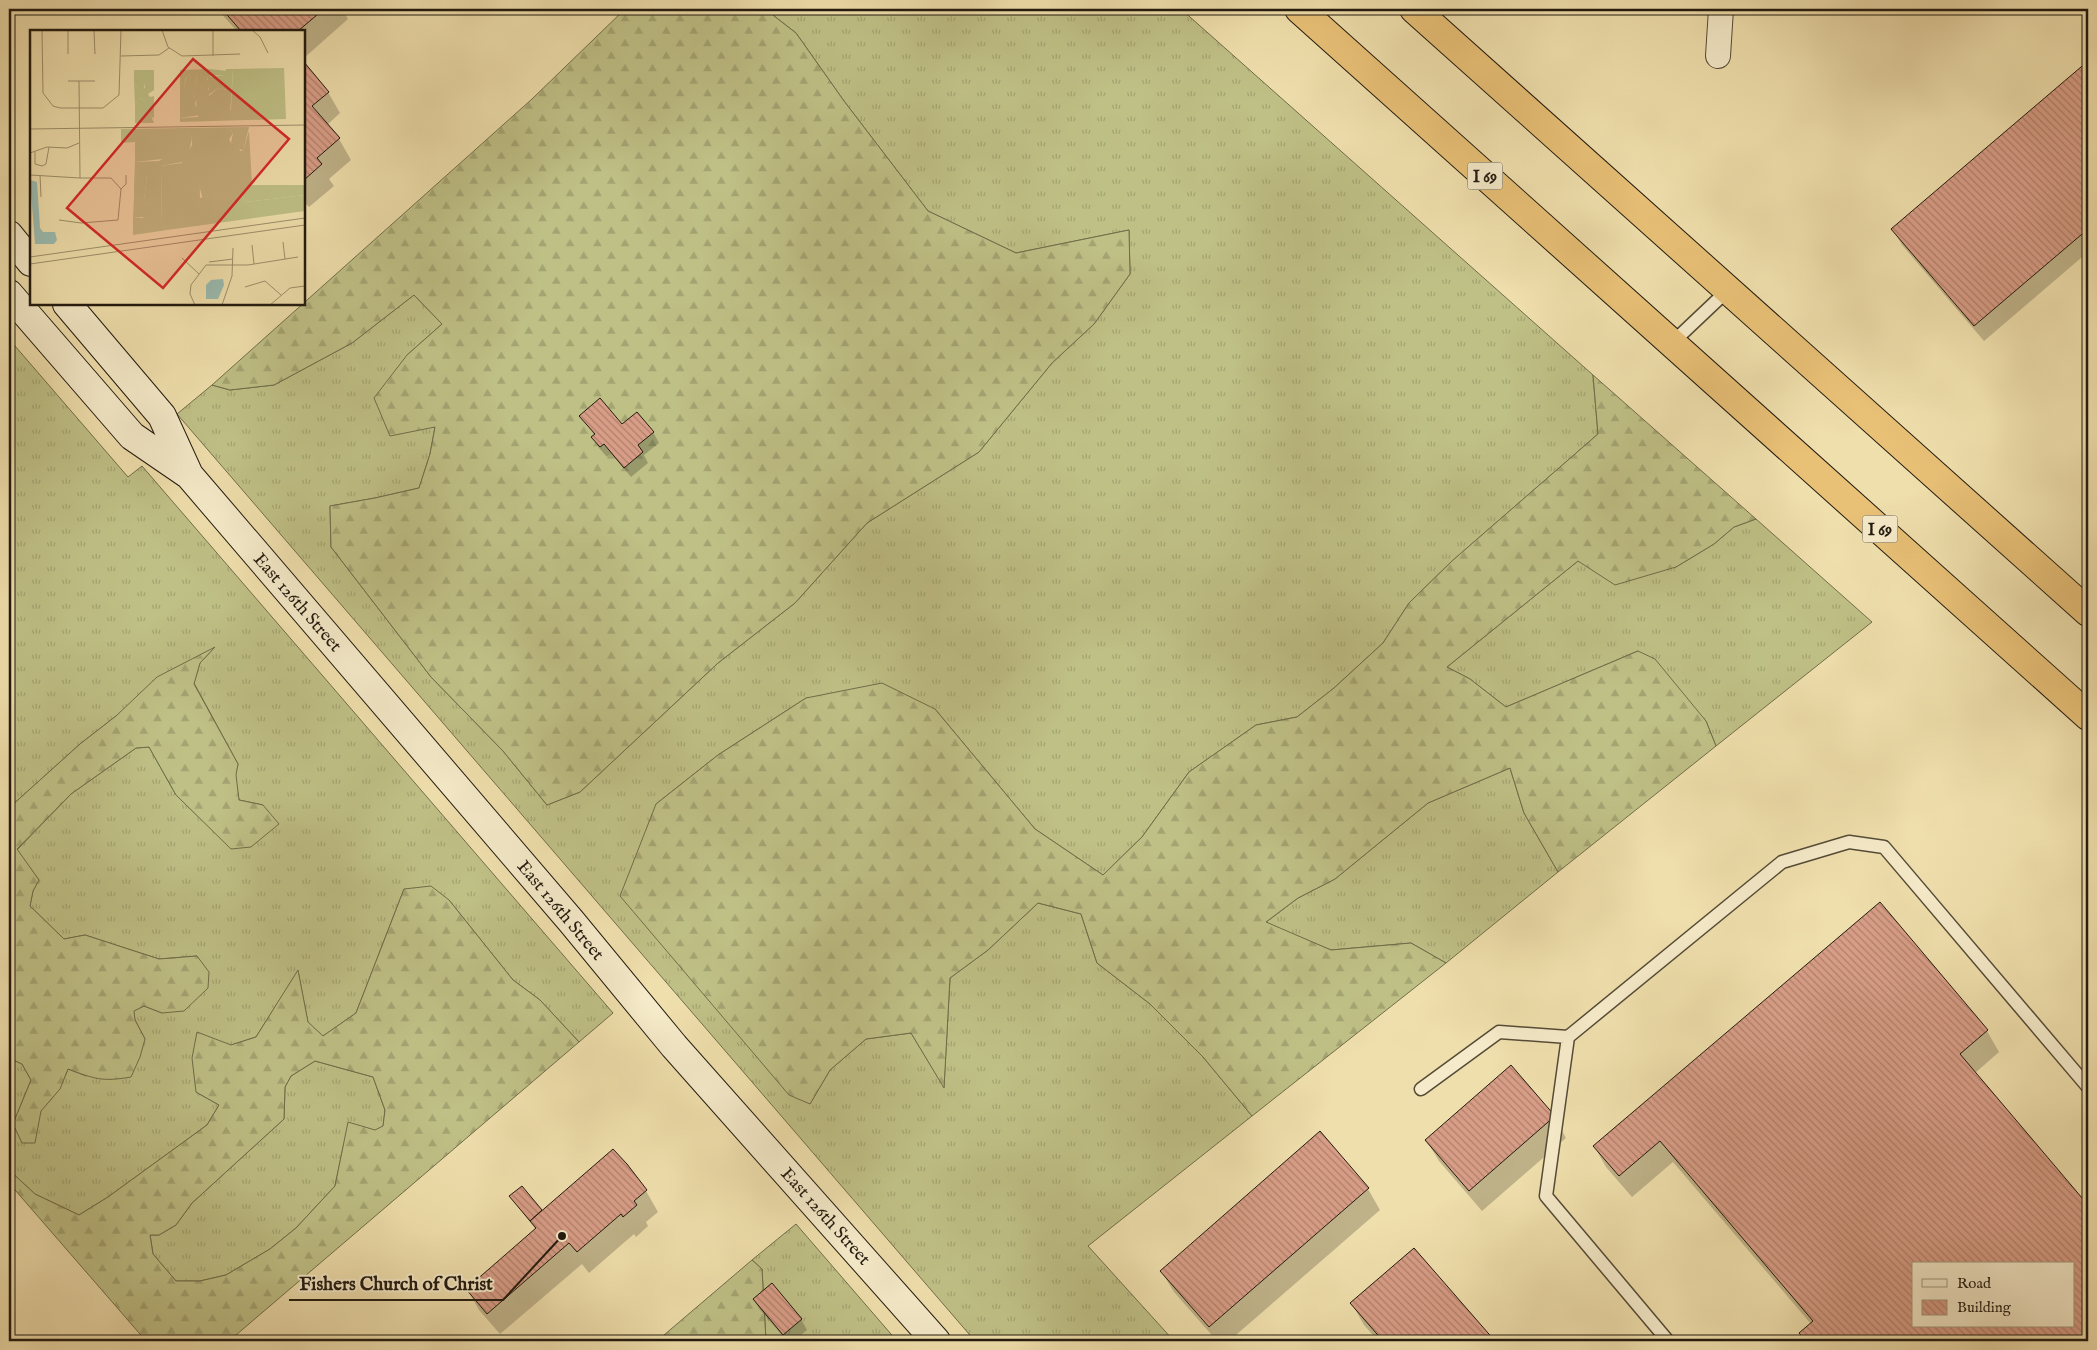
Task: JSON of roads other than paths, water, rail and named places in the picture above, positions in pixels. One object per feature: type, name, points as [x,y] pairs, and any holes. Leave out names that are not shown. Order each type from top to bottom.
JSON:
[{"type":"highway","name":"I 69","points":[[1298,9],[2088,716]]},
{"type":"highway","points":[[1414,9],[2088,612]]},
{"type":"main road","points":[[9,235],[30,261]]},
{"type":"main road","name":"East 126th Street","points":[[9,294],[132,436],[189,475],[571,921],[674,1046],[936,1341]]},
{"type":"main road","name":"East 126th Street","points":[[68,305],[162,416],[189,475]]},
{"type":"street","points":[[1718,56],[1721,9]]},
{"type":"lane","points":[[1672,343],[1728,290]]},
{"type":"lane","points":[[1668,1341],[1546,1196],[1568,1037],[1782,862],[1849,842],[1884,847],[2088,1087]]},
{"type":"lane","points":[[1421,1089],[1498,1032],[1568,1037]]},
{"type":"place","name":"Fishers Church of Christ","points":[[562,1236]]}]
